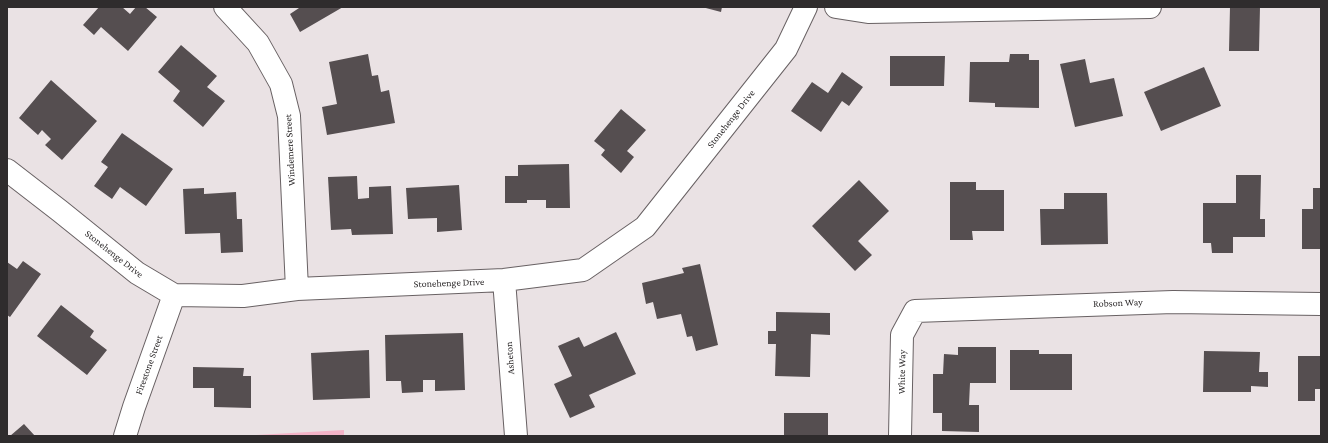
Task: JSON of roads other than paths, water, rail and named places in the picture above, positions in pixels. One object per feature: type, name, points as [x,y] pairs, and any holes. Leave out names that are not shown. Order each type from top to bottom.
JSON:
[{"type":"street","name":"Windemere Street","points":[[225,7],[258,43],[281,84],[289,116],[297,289]]},
{"type":"street","name":"Stonehenge Drive","points":[[7,170],[137,273],[174,295],[243,296],[297,289],[504,280],[583,270],[645,227],[786,49],[806,7]]},
{"type":"street","points":[[836,7],[868,12],[1150,7]]},
{"type":"street","name":"Asheton","points":[[504,280],[516,436]]},
{"type":"street","name":"Firestone Street","points":[[126,436],[134,407],[174,295]]},
{"type":"street","name":"Robson Way","points":[[915,311],[1173,302],[1321,304]]},
{"type":"street","name":"White Way","points":[[900,436],[902,336],[915,311]]}]
